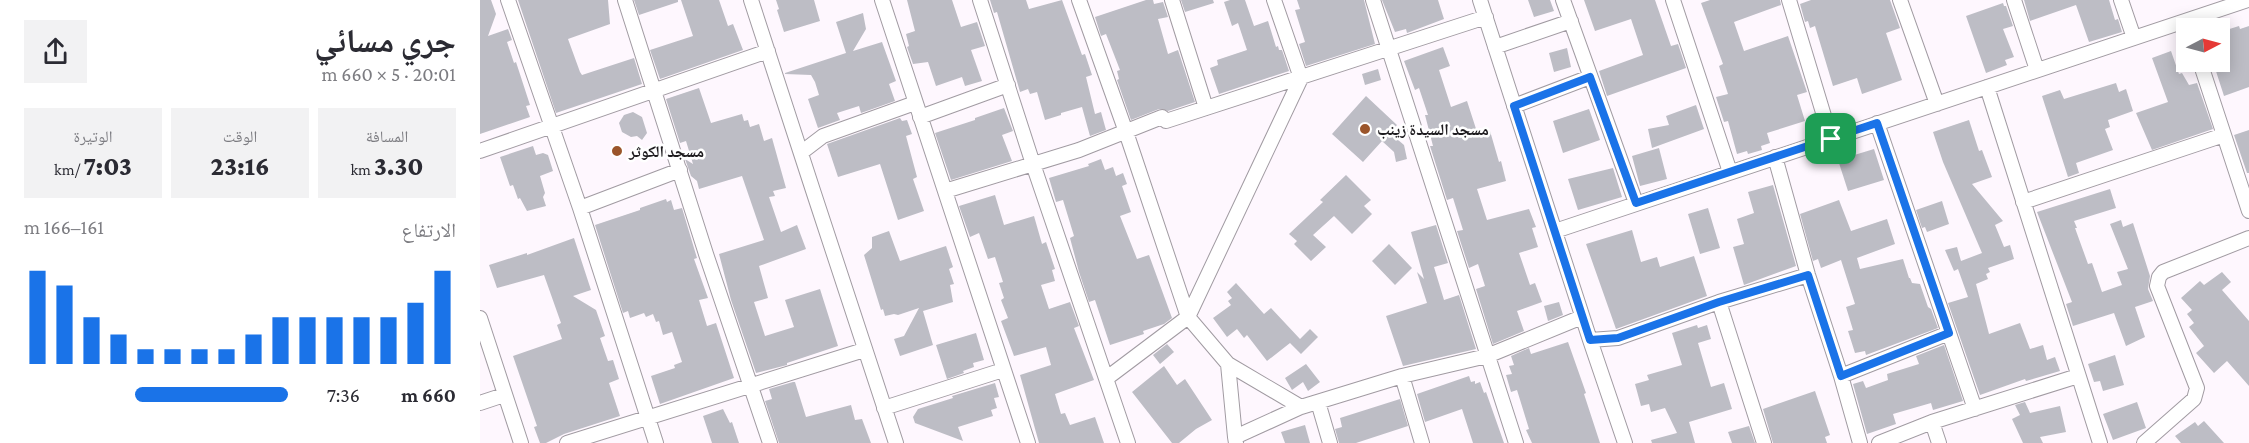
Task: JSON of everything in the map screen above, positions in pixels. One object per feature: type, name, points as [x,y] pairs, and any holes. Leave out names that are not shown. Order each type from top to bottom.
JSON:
[{"type":"street","points":[[507,0],[580,208],[656,443]]},
{"type":"street","points":[[625,0],[706,254],[770,443]]},
{"type":"street","points":[[751,0],[896,443]]},
{"type":"street","points":[[882,0],[1028,443]]},
{"type":"street","points":[[980,0],[1128,443]]},
{"type":"street","points":[[1079,0],[1188,317],[1228,364],[1301,407]]},
{"type":"street","points":[[1172,0],[1206,108]]},
{"type":"street","points":[[1107,378],[1188,317],[1301,78],[1274,0]]},
{"type":"street","points":[[1373,0],[1516,443]]},
{"type":"street","points":[[1480,0],[1625,443]]},
{"type":"street","points":[[1563,0],[1636,203]]},
{"type":"street","points":[[1673,0],[1730,172]]},
{"type":"street","points":[[1789,0],[1831,139]]},
{"type":"street","points":[[1900,0],[1937,104]]},
{"type":"street","points":[[2014,0],[2037,70]]},
{"type":"street","points":[[2121,0],[2134,38]]},
{"type":"street","points":[[2199,18],[2221,4],[2248,0]]},
{"type":"street","points":[[945,191],[1033,164],[1162,117],[1166,121],[1486,17]]},
{"type":"street","points":[[1496,47],[1571,21]]},
{"type":"street","points":[[1555,231],[2134,38],[2176,28]]},
{"type":"street","points":[[480,151],[768,51]]},
{"type":"street","points":[[2203,72],[2249,211]]},
{"type":"street","points":[[1514,106],[1590,77]]},
{"type":"street","points":[[921,117],[1008,85]]},
{"type":"street","points":[[1987,87],[2100,443]]},
{"type":"street","points":[[802,152],[823,136],[915,103]]},
{"type":"street","points":[[1877,123],[1975,409]]},
{"type":"street","points":[[2023,202],[2224,135]]},
{"type":"street","points":[[1775,157],[1808,275],[1860,443]]},
{"type":"street","points":[[580,208],[680,170]]},
{"type":"street","points":[[2144,443],[2194,399],[2196,388],[2157,286],[2159,277],[2163,272],[2249,237]]},
{"type":"street","points":[[1590,340],[1618,338],[1719,302],[1808,275]]},
{"type":"street","points":[[1719,302],[1764,443]]},
{"type":"street","points":[[1228,364],[1235,440],[1301,407],[1402,376],[1487,356],[1582,317]]},
{"type":"street","points":[[480,318],[521,443]]},
{"type":"street","points":[[1841,376],[1949,333]]},
{"type":"street","points":[[567,443],[864,350]]},
{"type":"street","points":[[884,408],[1003,370]]},
{"type":"street","points":[[1402,376],[1422,443]]},
{"type":"street","points":[[1880,443],[1932,422],[2078,376]]},
{"type":"street","points":[[480,403],[504,395]]},
{"type":"street","points":[[1318,402],[1330,443]]},
{"type":"street","points":[[1932,422],[1939,443]]},
{"type":"building","points":[[480,0],[491,0],[496,14],[488,36],[508,29],[512,40],[507,42],[530,105],[526,106],[530,117],[480,134]]},
{"type":"building","points":[[518,0],[608,0],[610,24],[568,39],[580,72],[582,75],[634,58],[642,84],[556,113]]},
{"type":"building","points":[[634,0],[678,0],[678,2],[639,15]]},
{"type":"building","points":[[681,0],[719,0],[728,26],[733,24],[743,50],[660,79],[650,50],[693,36]]},
{"type":"building","points":[[776,0],[814,0],[820,21],[784,32]]},
{"type":"building","points":[[907,0],[952,0],[961,27],[977,22],[985,46],[971,50],[982,81],[965,86],[962,77],[936,86],[928,62],[913,64],[907,47],[909,46],[906,34],[915,31]]},
{"type":"building","points":[[990,0],[1026,0],[1029,9],[1062,0],[1082,55],[1085,54],[1092,75],[1086,77],[1095,114],[1101,112],[1106,130],[1090,136],[1082,107],[1045,120],[1037,92],[1030,94],[1028,89],[1020,92],[997,12],[994,13]]},
{"type":"building","points":[[1146,0],[1153,0],[1154,4],[1163,2],[1168,17],[1158,19],[1168,54],[1178,50],[1195,102],[1168,111],[1159,109],[1131,120],[1117,80],[1119,79],[1117,71],[1120,70],[1106,34],[1101,36],[1095,17]]},
{"type":"building","points":[[1181,0],[1213,0],[1214,3],[1185,12]]},
{"type":"building","points":[[1245,0],[1254,26],[1268,21],[1276,47],[1282,50],[1289,71],[1219,94],[1210,68],[1218,65],[1217,60],[1247,50],[1238,23],[1232,26],[1224,2]]},
{"type":"building","points":[[1297,0],[1364,0],[1375,44],[1306,66],[1299,44],[1305,42],[1295,10],[1300,9]]},
{"type":"building","points":[[1382,0],[1438,0],[1444,19],[1407,33],[1406,29],[1395,32]]},
{"type":"building","points":[[1528,0],[1550,0],[1554,11],[1534,17]]},
{"type":"building","points":[[1584,0],[1655,0],[1671,46],[1678,44],[1686,68],[1607,96],[1599,71],[1643,55],[1631,19],[1595,31]]},
{"type":"building","points":[[1710,0],[1780,0],[1781,5],[1734,22],[1744,51],[1788,36],[1807,92],[1797,95],[1805,121],[1767,133],[1770,143],[1761,146],[1762,150],[1737,154],[1728,121],[1724,122],[1716,97],[1728,94],[1719,66],[1723,64],[1701,3]]},
{"type":"building","points":[[1811,0],[1890,0],[1900,28],[1886,33],[1902,80],[1862,94],[1857,78],[1833,86],[1815,26],[1810,28],[1808,21],[1805,22],[1800,4]]},
{"type":"building","points":[[2024,0],[2109,0],[2115,20],[2118,19],[2122,32],[2089,42],[2076,5],[2030,21]]},
{"type":"building","points":[[2003,3],[2013,26],[2003,29],[2014,57],[2005,60],[2007,65],[1986,73],[1966,16]]},
{"type":"building","points":[[863,13],[866,29],[853,51],[882,42],[896,81],[889,84],[895,101],[861,113],[859,106],[837,113],[840,120],[818,128],[808,99],[819,95],[811,75],[785,73],[846,53],[836,22]]},
{"type":"building","points":[[2249,26],[2249,87],[2224,96],[2216,72],[2230,72],[2230,29]]},
{"type":"building","points":[[1443,47],[1450,66],[1439,70],[1451,107],[1467,101],[1478,135],[1490,131],[1499,162],[1501,161],[1506,181],[1477,189],[1487,220],[1529,209],[1536,227],[1532,228],[1538,247],[1519,253],[1530,285],[1535,283],[1542,302],[1517,311],[1524,331],[1493,344],[1476,289],[1485,286],[1478,264],[1469,268],[1457,231],[1463,230],[1453,198],[1447,200],[1430,146],[1433,146],[1425,115],[1428,115],[1419,88],[1415,90],[1404,61]]},
{"type":"building","points":[[1567,48],[1571,67],[1554,72],[1549,53]]},
{"type":"building","points":[[2171,51],[2176,72],[2182,73],[2189,85],[2197,83],[2213,129],[2152,150],[2136,113],[2168,102],[2152,58]]},
{"type":"building","points":[[1378,69],[1381,80],[1365,85],[1362,74]]},
{"type":"building","points":[[2116,83],[2119,92],[2126,89],[2133,111],[2108,120],[2110,127],[2105,129],[2113,150],[2076,163],[2079,173],[2068,177],[2042,96],[2060,90],[2064,99]]},
{"type":"building","points":[[699,88],[711,123],[742,114],[744,121],[748,120],[750,127],[759,124],[764,141],[772,138],[786,188],[773,191],[775,196],[769,197],[781,232],[797,225],[806,249],[759,266],[768,298],[754,302],[765,336],[794,327],[785,300],[820,289],[838,346],[787,363],[787,365],[756,373],[731,300],[719,254],[764,240],[742,176],[699,189],[685,159],[693,164],[686,141],[680,143],[666,99]]},
{"type":"building","name":"مسجد السيدة زينب","points":[[1366,96],[1397,125],[1390,133],[1404,145],[1407,159],[1396,162],[1394,152],[1382,141],[1363,162],[1332,134]]},
{"type":"building","points":[[1696,105],[1704,129],[1652,148],[1648,129],[1669,125],[1666,116]]},
{"type":"building","points":[[1004,108],[1013,131],[1002,135],[1012,161],[951,180],[935,133]]},
{"type":"building","points":[[1589,109],[1600,140],[1563,153],[1553,121]]},
{"type":"building","points":[[633,112],[642,117],[647,133],[642,140],[637,136],[631,137],[622,132],[619,123],[624,115]]},
{"type":"building","points":[[900,118],[902,121],[907,120],[912,134],[906,136],[917,177],[913,179],[924,211],[898,220],[880,164],[838,177],[827,144]]},
{"type":"building","points":[[1969,120],[1979,151],[1982,150],[1992,177],[1972,184],[2003,221],[1995,225],[2004,247],[2010,245],[2014,259],[1988,268],[1990,272],[1986,274],[1988,279],[1976,284],[1989,334],[2020,323],[2030,349],[2043,345],[2047,360],[2055,357],[2060,371],[2026,381],[2025,379],[1980,395],[1948,303],[1968,297],[1958,269],[1954,271],[1945,250],[1957,247],[1961,261],[1982,253],[1943,162],[1933,132]]},
{"type":"building","points":[[2249,130],[2249,173],[2247,173],[2234,135]]},
{"type":"building","points":[[533,146],[536,155],[543,153],[548,155],[553,171],[540,176],[546,206],[527,211],[520,198],[518,199],[513,185],[510,186],[500,157]]},
{"type":"building","points":[[1659,148],[1667,179],[1640,186],[1632,156]]},
{"type":"building","points":[[1874,149],[1884,180],[1848,191],[1838,160]]},
{"type":"building","points":[[1101,159],[1105,170],[1113,167],[1116,176],[1123,173],[1127,184],[1122,186],[1131,212],[1120,216],[1137,259],[1149,255],[1172,318],[1164,324],[1143,331],[1144,334],[1110,345],[1095,300],[1089,302],[1079,272],[1070,238],[1074,236],[1063,200],[1056,202],[1049,178],[1089,166],[1088,164]]},
{"type":"building","points":[[1613,168],[1622,197],[1578,210],[1568,179]]},
{"type":"building","points":[[1346,175],[1371,200],[1364,206],[1372,214],[1352,234],[1334,216],[1313,235],[1326,247],[1311,261],[1294,244],[1297,241],[1289,234],[1323,202],[1320,200]]},
{"type":"building","points":[[1773,185],[1796,266],[1744,285],[1733,247],[1744,244],[1737,219],[1754,213],[1748,192]]},
{"type":"building","points":[[2110,189],[2116,208],[2074,221],[2088,264],[2092,263],[2102,292],[2122,285],[2117,272],[2128,269],[2110,224],[2121,220],[2123,227],[2133,223],[2150,276],[2148,289],[2153,301],[2135,307],[2145,337],[2126,346],[2114,313],[2073,326],[2066,304],[2072,302],[2037,212]]},
{"type":"building","points":[[995,195],[1004,225],[1034,216],[1042,244],[1046,242],[1055,269],[1052,270],[1055,281],[1041,285],[1049,309],[1070,302],[1079,326],[1074,328],[1094,380],[1055,394],[1061,414],[1065,413],[1070,425],[1095,417],[1104,443],[1039,443],[1020,375],[1051,365],[1046,347],[1014,356],[1001,321],[1008,318],[1001,300],[1004,298],[999,283],[1003,282],[995,257],[988,259],[979,233],[970,237],[959,206]]},
{"type":"building","points":[[666,199],[667,202],[671,200],[674,210],[682,208],[697,258],[694,259],[708,298],[699,300],[707,326],[716,323],[734,378],[660,404],[651,376],[675,368],[674,365],[682,362],[672,332],[663,335],[659,321],[656,322],[653,314],[646,317],[644,313],[630,318],[628,311],[623,313],[595,225]]},
{"type":"building","points":[[1839,200],[1851,231],[1887,219],[1895,244],[1857,258],[1860,269],[1903,259],[1912,283],[1920,284],[1938,328],[1866,355],[1865,351],[1855,353],[1848,331],[1853,330],[1846,307],[1855,304],[1841,260],[1821,268],[1818,259],[1813,261],[1800,214]]},
{"type":"building","points":[[1942,201],[1949,224],[1927,232],[1925,227],[1922,228],[1916,210]]},
{"type":"building","points":[[1708,208],[1720,248],[1700,254],[1688,214]]},
{"type":"building","points":[[1436,225],[1448,263],[1434,267],[1444,300],[1459,295],[1476,349],[1403,366],[1386,316],[1427,303],[1417,272],[1424,279],[1411,232]]},
{"type":"building","points":[[1632,230],[1641,262],[1657,257],[1660,267],[1694,256],[1707,296],[1616,329],[1586,244]]},
{"type":"building","points":[[889,231],[900,261],[946,246],[953,267],[949,269],[954,284],[950,285],[953,302],[923,311],[933,345],[900,356],[894,339],[904,336],[919,308],[898,315],[885,316],[883,309],[881,310],[864,255],[872,248],[872,237]]},
{"type":"building","points":[[574,238],[591,290],[573,296],[596,310],[605,336],[600,338],[608,361],[613,360],[619,379],[609,383],[620,416],[564,434],[546,443],[540,443],[534,427],[537,426],[513,356],[562,339],[557,325],[561,323],[544,275],[497,288],[489,265],[527,253],[527,255]]},
{"type":"building","points":[[1389,244],[1412,268],[1395,285],[1372,261]]},
{"type":"building","points":[[2222,272],[2231,282],[2222,290],[2249,321],[2249,386],[2227,361],[2214,373],[2196,353],[2204,346],[2189,327],[2194,323],[2187,314],[2192,310],[2181,298],[2200,281],[2204,285]]},
{"type":"building","points":[[1236,283],[1264,314],[1271,308],[1300,339],[1310,329],[1318,337],[1301,354],[1290,343],[1267,361],[1247,335],[1244,338],[1237,329],[1227,337],[1213,318],[1231,305],[1228,301],[1232,298],[1227,292]]},
{"type":"building","points":[[1559,302],[1563,315],[1548,321],[1544,306]]},
{"type":"building","points":[[1697,325],[1698,328],[1707,325],[1711,339],[1698,343],[1711,387],[1724,383],[1732,409],[1689,422],[1695,443],[1652,443],[1651,440],[1677,433],[1665,408],[1651,412],[1649,404],[1641,406],[1635,384],[1649,380],[1647,375],[1682,365],[1672,333]]},
{"type":"building","points":[[976,333],[984,360],[973,363],[974,367],[963,371],[964,373],[947,379],[936,345]]},
{"type":"building","points":[[1568,342],[1600,443],[1532,443],[1526,430],[1529,429],[1517,390],[1511,392],[1506,375],[1512,374],[1509,366],[1514,365],[1511,356],[1529,348],[1531,354]]},
{"type":"building","points":[[1167,344],[1174,352],[1160,364],[1153,355]]},
{"type":"building","points":[[1944,345],[1963,401],[1933,410],[1931,403],[1893,414],[1896,424],[1867,434],[1853,384],[1863,381],[1866,388],[1888,380],[1887,374],[1919,364],[1916,356]]},
{"type":"building","points":[[2115,355],[2124,385],[2103,391],[2100,381],[2094,382],[2088,364]]},
{"type":"building","points":[[1306,364],[1320,382],[1308,391],[1303,382],[1292,390],[1285,378]]},
{"type":"building","points":[[1164,366],[1177,385],[1185,379],[1212,420],[1179,443],[1172,443],[1132,392]]},
{"type":"building","points":[[1469,376],[1471,382],[1475,381],[1475,384],[1480,382],[1484,393],[1486,392],[1504,443],[1473,443],[1462,409],[1425,422],[1417,394]]},
{"type":"building","points":[[795,382],[806,417],[851,405],[855,420],[862,419],[871,443],[779,443],[765,401],[772,399],[769,389]]},
{"type":"building","points":[[995,383],[999,397],[994,398],[997,408],[991,410],[993,416],[958,427],[963,441],[915,423],[913,417],[918,409]]},
{"type":"building","points":[[1815,391],[1830,435],[1825,437],[1827,443],[1773,443],[1763,409]]},
{"type":"building","points":[[1400,399],[1408,426],[1356,443],[1339,443],[1335,429],[1342,427],[1340,418]]},
{"type":"building","points":[[2025,402],[2030,413],[2060,406],[2066,432],[2040,437],[2043,443],[2023,443],[2012,419],[2020,415],[2015,405]]},
{"type":"building","points":[[2137,402],[2146,428],[2113,440],[2103,414]]},
{"type":"building","points":[[723,409],[730,423],[732,422],[739,443],[712,443],[703,416]]},
{"type":"building","points":[[2204,421],[2224,443],[2181,443],[2175,436],[2195,422],[2198,426]]},
{"type":"building","points":[[1305,425],[1310,443],[1285,443],[1281,432]]},
{"type":"building","points":[[1749,426],[1755,443],[1732,443],[1728,432]]},
{"type":"place","name":"مسجد السيدة زينب","points":[[1365,129]]},
{"type":"place","name":"مسجد الكوثر","points":[[617,151]]},
{"type":"route","points":[[1590,77],[1636,203],[1831,139],[1877,123],[1949,333],[1841,376],[1808,275],[1719,302],[1618,338],[1590,340],[1514,106],[1590,77]]}]
